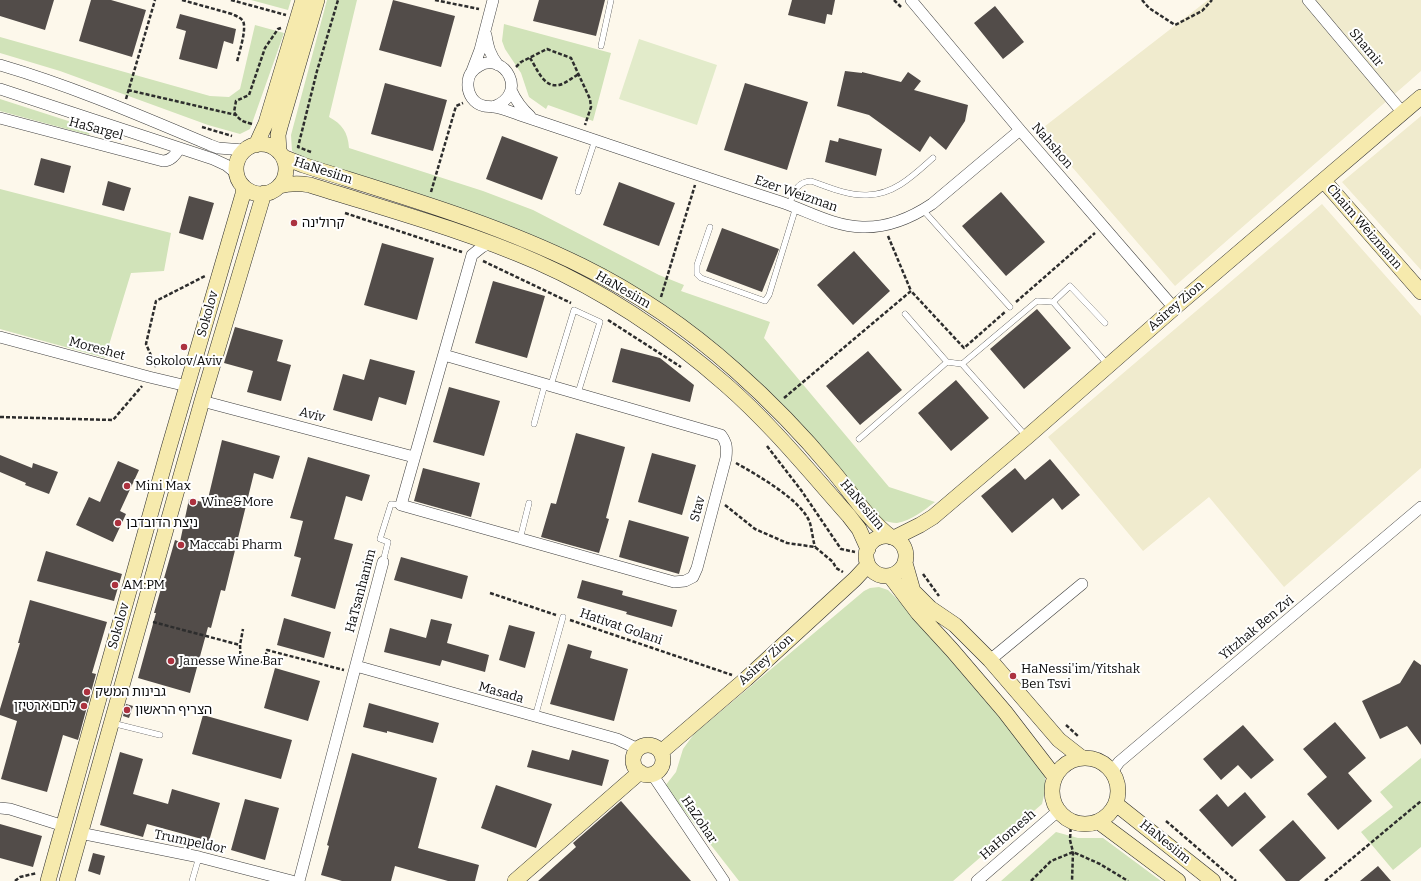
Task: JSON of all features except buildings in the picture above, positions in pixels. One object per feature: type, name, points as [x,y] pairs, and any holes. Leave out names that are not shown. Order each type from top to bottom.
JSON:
[{"type":"street","points":[[240,179],[237,161],[264,128],[303,0]]},
{"type":"street","points":[[0,89],[213,159],[226,165],[253,192],[270,192],[279,186],[285,174],[285,162],[281,154],[278,135],[317,0]]},
{"type":"street","points":[[472,71],[478,66],[491,63],[504,68],[511,80],[511,90],[506,100],[493,107],[486,107],[478,104],[469,93],[469,78],[480,50],[493,0]]},
{"type":"street","name":"Nahshon","points":[[911,0],[1020,130],[1174,308]]},
{"type":"street","name":"Shamir","points":[[1308,0],[1403,113]]},
{"type":"street","points":[[486,28],[488,50],[498,65]]},
{"type":"street","points":[[0,65],[104,100],[218,148],[267,145],[281,154]]},
{"type":"street","name":"Ezer Weizman","points":[[511,90],[522,110],[542,122]]},
{"type":"street","name":"Asirey Zion","points":[[892,538],[933,517],[1421,97]]},
{"type":"street","name":"Ezer Weizman","points":[[493,107],[792,206],[828,221],[861,227],[900,222],[923,210],[1020,130]]},
{"type":"street","name":"HaSargel","points":[[0,118],[163,161],[167,161],[172,158],[180,148]]},
{"type":"street","name":"HaNesiim","points":[[281,154],[303,165],[439,208],[517,237],[583,266],[647,303],[704,343],[764,396],[811,444],[868,515],[892,538]]},
{"type":"street","name":"Sokolov","points":[[49,878],[187,386],[243,194],[240,179]]},
{"type":"street","name":"Chaim Weizmann","points":[[1324,181],[1421,292]]},
{"type":"street","name":"HaNesiim","points":[[279,186],[289,183],[310,185],[490,243],[568,277],[602,296],[665,336],[694,358],[730,388],[776,433],[859,528],[867,556]]},
{"type":"street","name":"Sokolov","points":[[67,881],[202,401],[264,193]]},
{"type":"street","points":[[460,233],[465,238],[472,255]]},
{"type":"street","points":[[401,505],[472,255],[490,243]]},
{"type":"street","name":"Moreshet","points":[[0,337],[187,386]]},
{"type":"street","name":"Stav","points":[[401,505],[674,582],[685,581],[693,577],[697,568],[726,458],[726,441],[721,435],[444,355]]},
{"type":"street","name":"Aviv","points":[[202,401],[414,457]]},
{"type":"street","name":"Yitzhak Ben Zvi","points":[[1112,772],[1119,762],[1421,507]]},
{"type":"street","name":"Asirey Zion","points":[[906,560],[917,537],[933,517]]},
{"type":"street","points":[[906,560],[902,569],[897,574],[890,576],[878,574],[872,571],[867,556],[870,544],[880,537],[892,538],[903,546],[913,591],[930,608],[955,625],[990,660],[1059,740],[1082,758]]},
{"type":"street","name":"Asirey Zion","points":[[661,752],[746,679],[855,579],[867,556]]},
{"type":"street","name":"HaTsanhanim","points":[[299,881],[383,562]]},
{"type":"street","points":[[890,576],[918,613],[1005,712],[1055,777]]},
{"type":"street","points":[[990,660],[1082,584]]},
{"type":"street","name":"Masada","points":[[355,669],[617,740],[638,749]]},
{"type":"street","points":[[515,881],[646,773],[657,772],[663,763],[661,752],[653,746],[648,745],[638,749],[633,759],[634,764],[646,773]]},
{"type":"street","points":[[1082,758],[1094,759],[1104,764],[1112,772],[1117,782],[1119,793],[1116,804],[1106,818],[1099,822],[1080,824],[1071,822],[1058,811],[1054,803],[1052,785],[1055,777],[1062,767],[1071,761],[1082,758]]},
{"type":"street","name":"HaZohar","points":[[646,773],[724,881]]},
{"type":"street","name":"HaNesiim","points":[[1116,804],[1213,881]]},
{"type":"street","points":[[0,808],[10,809],[64,826]]},
{"type":"street","name":"HaHomesh","points":[[977,881],[1058,811]]},
{"type":"street","name":"HaNesiim","points":[[1099,822],[1178,881]]},
{"type":"street","name":"Trumpeldor","points":[[80,833],[199,857],[292,881]]},
{"type":"lane","points":[[601,46],[612,0]]},
{"type":"lane","points":[[578,192],[595,140]]},
{"type":"lane","points":[[710,227],[697,265],[697,274],[701,278],[765,301],[769,295],[797,187],[805,181],[811,181],[855,194],[880,194],[908,180],[933,158]]},
{"type":"lane","points":[[923,210],[1010,308]]},
{"type":"lane","points":[[1053,302],[1070,286],[1105,323]]},
{"type":"lane","points":[[962,364],[1038,301],[1053,302],[1108,366]]},
{"type":"lane","points":[[534,424],[574,310],[600,322],[578,393]]},
{"type":"lane","points":[[905,314],[947,362],[962,364],[1027,437]]},
{"type":"lane","points":[[859,439],[947,362]]},
{"type":"lane","points":[[520,539],[529,503]]},
{"type":"lane","name":"HaTsanhanim","points":[[383,562],[388,542],[380,539],[391,504],[401,505]]},
{"type":"lane","points":[[535,717],[563,618]]},
{"type":"lane","points":[[111,723],[160,735]]},
{"type":"lane","points":[[192,881],[199,857]]},
{"type":"path","points":[[126,100],[155,0]]},
{"type":"path","points":[[182,0],[232,14],[243,22],[244,28],[237,62]]},
{"type":"path","points":[[231,0],[297,21]]},
{"type":"path","points":[[435,0],[490,11]]},
{"type":"path","points":[[1142,0],[1149,8],[1175,25],[1202,11],[1212,0]]},
{"type":"path","points":[[264,128],[240,121],[234,112],[236,101],[249,95],[265,48],[278,29],[297,21]]},
{"type":"path","points":[[508,74],[522,62],[547,49],[571,58],[590,99],[591,107],[581,135]]},
{"type":"path","points":[[530,58],[544,81],[552,85],[560,85],[579,74]]},
{"type":"path","points":[[128,90],[236,115]]},
{"type":"path","points":[[430,196],[456,106],[473,99]]},
{"type":"path","points":[[660,303],[698,175]]},
{"type":"path","points":[[345,213],[472,255],[577,306]]},
{"type":"path","points":[[884,225],[911,290],[964,348],[1103,226]]},
{"type":"path","points":[[163,380],[146,344],[156,301],[222,267]]},
{"type":"path","points":[[780,402],[911,290]]},
{"type":"path","points":[[605,319],[685,370]]},
{"type":"path","points":[[0,416],[113,420],[149,377]]},
{"type":"path","points":[[763,442],[801,490],[841,549],[867,556]]},
{"type":"path","points":[[726,458],[758,475],[795,502],[810,522],[814,548]]},
{"type":"path","points":[[715,498],[755,529],[787,543],[814,548],[833,562],[836,568],[855,579]]},
{"type":"path","name":"Hativat Golani","points":[[490,593],[746,679]]},
{"type":"path","points":[[141,618],[240,645]]},
{"type":"path","points":[[241,667],[240,645],[243,629]]},
{"type":"path","points":[[241,659],[264,663],[267,650],[355,669]]},
{"type":"path","points":[[1325,881],[1421,801]]},
{"type":"path","points":[[1166,821],[1236,881]]},
{"type":"path","points":[[1071,822],[1070,840],[1073,852],[1072,881]]},
{"type":"path","points":[[1031,881],[1051,861],[1073,852],[1100,864],[1128,881]]},
{"type":"path","points":[[15,881],[20,877],[36,873],[49,878]]},
{"type":"shaded area","points":[[1208,0],[1421,0],[1421,71],[1175,286],[1040,130]]},
{"type":"shaded area","points":[[1421,116],[1421,270],[1342,182]]},
{"type":"shaded area","points":[[1322,204],[1421,316],[1421,468],[1284,587],[1209,497],[1143,551],[1048,437]]},
{"type":"green space","points":[[251,0],[291,0],[288,10]]},
{"type":"green space","points":[[327,0],[357,0],[329,117],[344,129],[349,148],[483,191],[533,210],[659,275],[684,285],[681,291],[770,322],[764,338],[889,487],[935,502],[917,515],[902,522],[895,523],[882,520],[673,315],[460,210],[300,156],[292,151],[291,135]]},
{"type":"green space","points":[[504,24],[611,53],[593,121],[548,105],[546,109],[529,97],[521,73],[505,49],[502,41]]},
{"type":"green space","points":[[255,25],[284,33],[250,129],[240,134],[208,125],[60,71],[0,53],[0,37],[210,96],[229,97],[240,89]]},
{"type":"green space","points":[[639,39],[717,65],[697,125],[619,99]]},
{"type":"green space","points":[[0,99],[90,128],[89,135],[0,111]]},
{"type":"green space","points":[[0,189],[171,233],[164,271],[131,273],[105,358],[0,329]]},
{"type":"green space","points":[[879,587],[888,590],[911,613],[1038,763],[1045,774],[1045,791],[1042,804],[953,881],[739,881],[665,786],[676,772],[683,749],[694,734],[864,591],[870,588]]},
{"type":"green space","points":[[1421,758],[1421,847],[1393,870],[1361,832],[1393,807],[1380,792]]},
{"type":"green space","points":[[1056,832],[1078,838],[1103,838],[1161,881],[1001,881]]},
{"type":"place","name":"קרולינה","points":[[294,223]]},
{"type":"place","name":"Sokolov/Aviv","points":[[184,347]]},
{"type":"place","name":"Mini Max","points":[[127,486]]},
{"type":"place","name":"Wine&More","points":[[193,502]]},
{"type":"place","name":"ניצת הדובדבן","points":[[118,523]]},
{"type":"place","name":"Maccabi Pharm","points":[[181,545]]},
{"type":"place","name":"AM:PM","points":[[115,585]]},
{"type":"place","name":"Janesse Wine Bar","points":[[171,661]]},
{"type":"place","name":"HaNessi'im/Yitshak Ben Tsvi","points":[[1013,676]]},
{"type":"place","name":"גבינות המשק","points":[[87,692]]},
{"type":"place","name":"לחם ארטיזן","points":[[84,706]]},
{"type":"place","name":"הצריף הראשון","points":[[127,710]]}]
